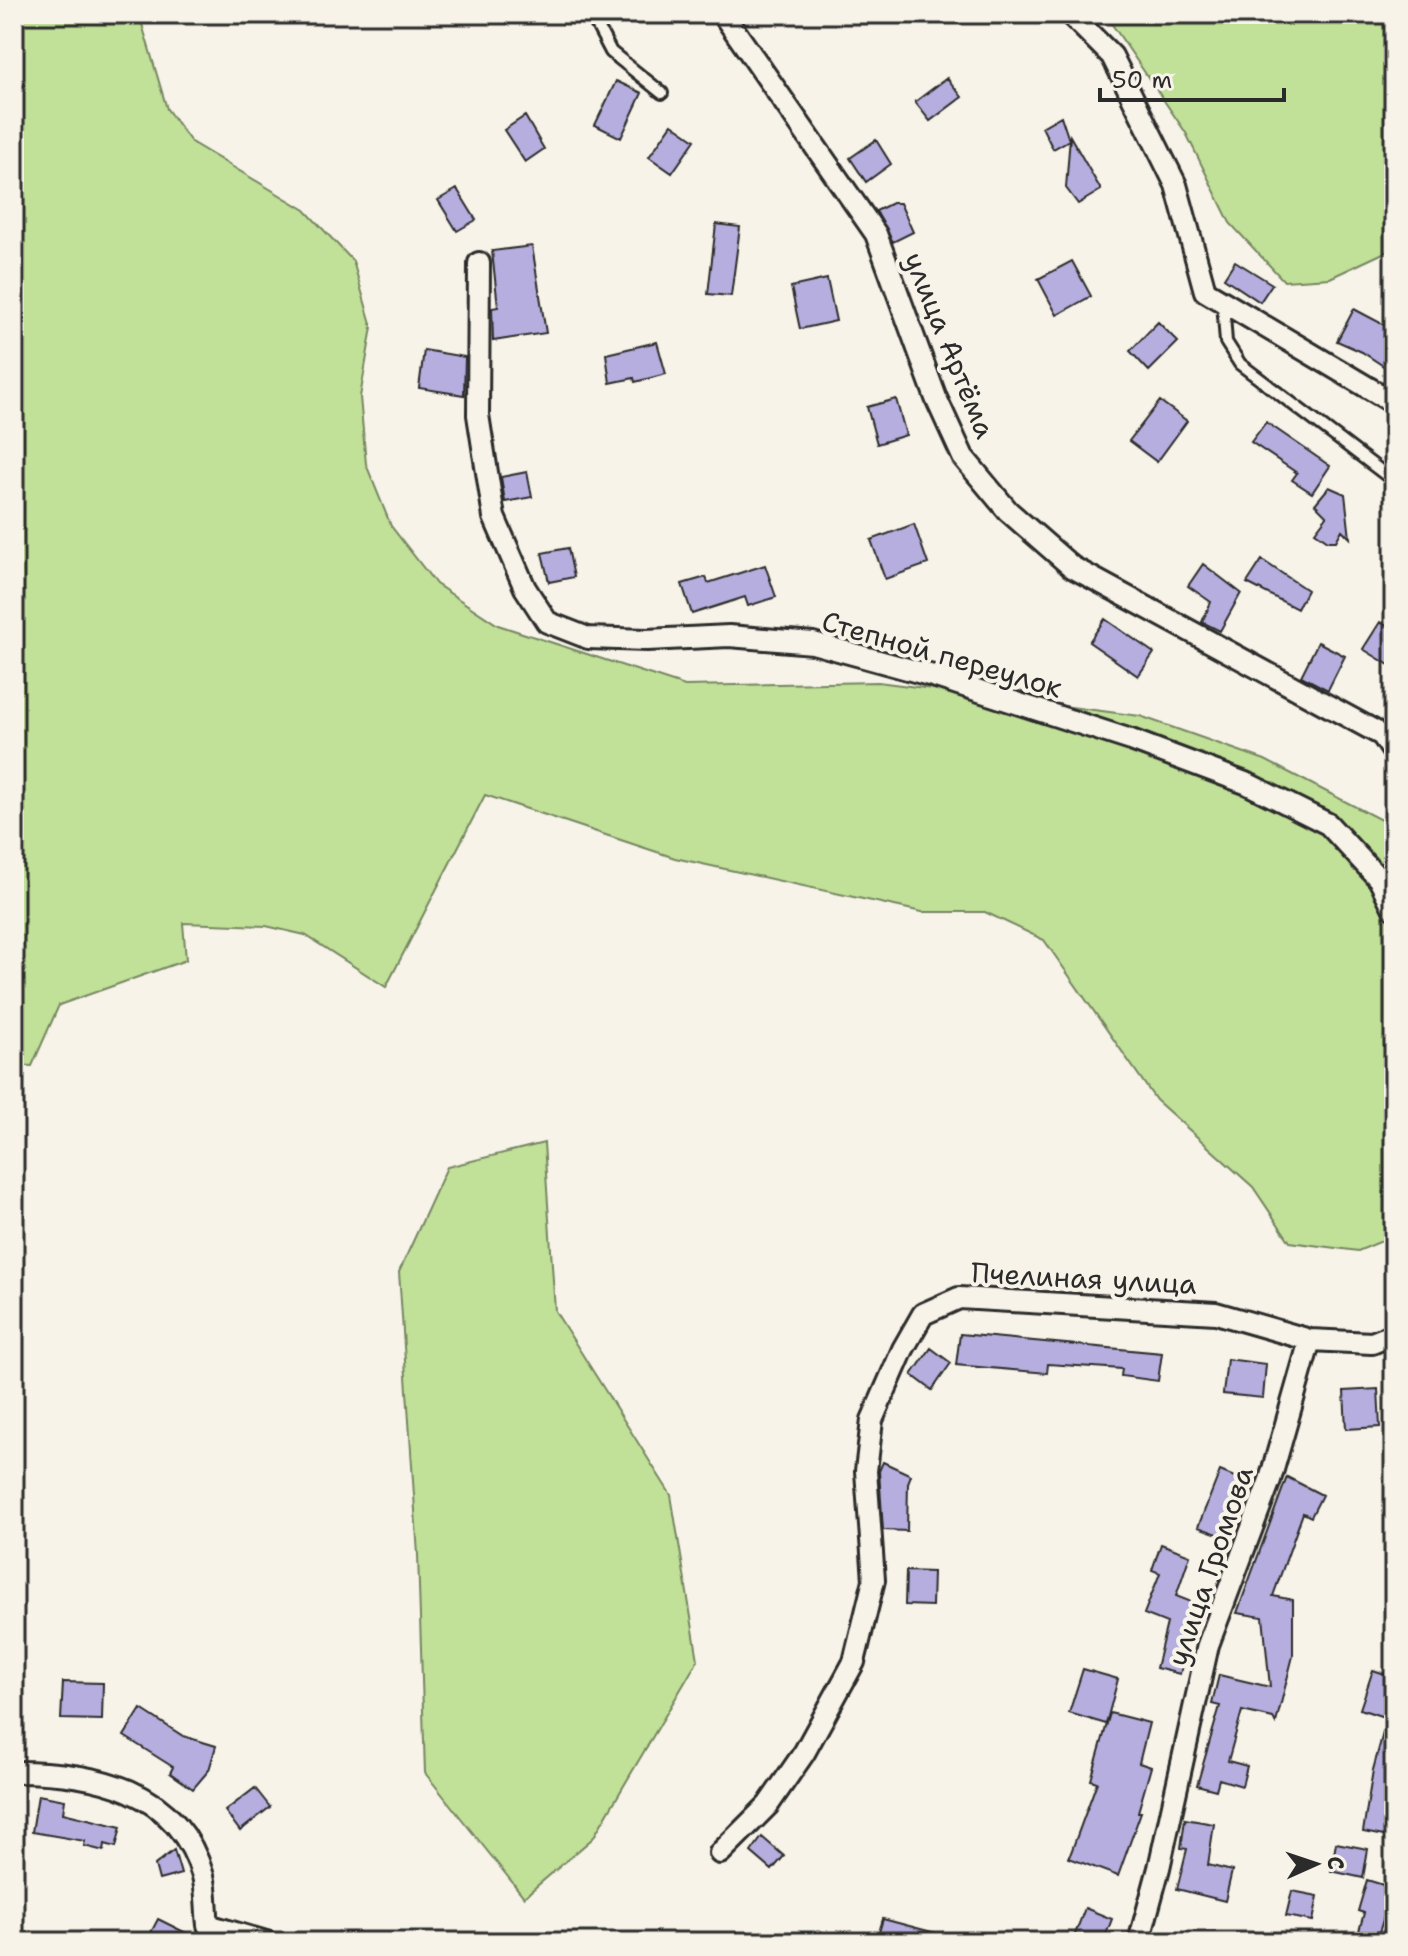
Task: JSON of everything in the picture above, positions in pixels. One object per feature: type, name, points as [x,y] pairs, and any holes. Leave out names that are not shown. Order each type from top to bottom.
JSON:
[{"type":"street","name":"улица Артёма","points":[[723,14],[876,234],[936,398],[963,457],[1008,511],[1072,567],[1382,735],[1394,753]]},
{"type":"street","points":[[1070,14],[1112,56],[1176,185],[1205,291],[1394,403]]},
{"type":"street","name":"Степной переулок","points":[[479,263],[478,415],[494,517],[525,588],[547,622],[588,638],[647,640],[729,636],[813,643],[933,676],[1131,740],[1248,784],[1328,824],[1379,879],[1394,909]]},
{"type":"street","name":"Пчелиная улица","points":[[720,1853],[768,1805],[804,1753],[854,1662],[874,1580],[866,1471],[872,1420],[897,1361],[923,1314],[959,1298],[1216,1313],[1310,1340]]},
{"type":"street","points":[[1310,1340],[1372,1343],[1394,1334]]},
{"type":"street","name":"улица Громова","points":[[1139,1942],[1159,1868],[1208,1645],[1270,1480],[1310,1340]]},
{"type":"street","points":[[14,1772],[62,1772],[101,1780],[150,1800],[186,1836],[204,1878],[204,1934],[266,1942]]},
{"type":"lane","points":[[591,14],[611,52],[662,93]]},
{"type":"lane","points":[[1222,301],[1226,342],[1240,364],[1394,481]]},
{"type":"green space","points":[[14,14],[139,14],[167,109],[191,142],[305,210],[353,261],[372,327],[360,397],[366,464],[391,526],[436,584],[498,625],[685,686],[878,682],[1140,716],[1265,760],[1383,821],[1394,843],[1394,1236],[1358,1251],[1290,1242],[1253,1187],[1156,1100],[1044,940],[985,912],[922,912],[675,858],[485,795],[386,987],[305,935],[266,926],[183,923],[186,960],[59,1005],[32,1066],[14,1065]]},
{"type":"green space","points":[[1105,14],[1394,14],[1394,248],[1330,278],[1284,281],[1230,223],[1186,133]]},
{"type":"green space","points":[[544,1143],[555,1311],[671,1495],[698,1660],[593,1838],[524,1897],[425,1773],[418,1555],[399,1272],[447,1167]]},
{"type":"building","points":[[947,78],[962,97],[930,121],[915,102]]},
{"type":"building","points":[[616,81],[642,93],[621,138],[595,125]]},
{"type":"building","points":[[525,116],[544,149],[525,162],[504,130]]},
{"type":"building","points":[[1061,116],[1069,140],[1053,149],[1042,127]]},
{"type":"building","points":[[672,124],[695,140],[672,173],[649,157]]},
{"type":"building","points":[[1070,136],[1101,190],[1078,204],[1066,188]]},
{"type":"building","points":[[876,140],[891,164],[866,182],[850,158]]},
{"type":"building","points":[[457,189],[476,220],[457,231],[438,200]]},
{"type":"building","points":[[892,203],[900,203],[913,232],[893,242],[876,211]]},
{"type":"building","points":[[716,224],[740,227],[731,296],[708,294]]},
{"type":"building","points":[[532,246],[546,333],[493,341],[492,308],[498,307],[492,251]]},
{"type":"building","points":[[1072,261],[1091,296],[1057,315],[1038,279]]},
{"type":"building","points":[[1235,261],[1272,284],[1260,302],[1224,278]]},
{"type":"building","points":[[827,279],[836,321],[800,329],[791,287]]},
{"type":"building","points":[[1354,309],[1394,330],[1394,373],[1362,352],[1337,341]]},
{"type":"building","points":[[1158,322],[1178,342],[1149,371],[1130,351]]},
{"type":"building","points":[[657,342],[666,374],[635,382],[634,378],[610,383],[606,354]]},
{"type":"building","points":[[424,350],[465,357],[464,395],[419,388]]},
{"type":"building","points":[[896,399],[906,435],[877,444],[867,407]]},
{"type":"building","points":[[1160,401],[1187,421],[1157,462],[1129,441]]},
{"type":"building","points":[[1266,422],[1330,466],[1312,493],[1292,480],[1297,473],[1251,442]]},
{"type":"building","points":[[527,472],[532,497],[505,502],[501,477]]},
{"type":"building","points":[[1329,487],[1345,494],[1350,538],[1342,530],[1336,541],[1328,541],[1315,532],[1327,516],[1315,504]]},
{"type":"building","points":[[914,524],[928,564],[885,579],[871,540]]},
{"type":"building","points":[[568,548],[574,577],[549,582],[542,553]]},
{"type":"building","points":[[1262,560],[1307,590],[1297,609],[1247,583]]},
{"type":"building","points":[[1203,564],[1241,593],[1220,631],[1202,622],[1211,602],[1188,586]]},
{"type":"building","points":[[765,565],[776,597],[748,606],[745,597],[692,614],[682,584],[706,577],[708,583]]},
{"type":"building","points":[[1105,619],[1154,653],[1138,676],[1089,642]]},
{"type":"building","points":[[1380,622],[1394,630],[1394,668],[1363,649]]},
{"type":"building","points":[[1318,642],[1345,656],[1328,690],[1301,676]]},
{"type":"building","points":[[960,1334],[1162,1353],[1158,1381],[1121,1376],[1122,1369],[1048,1364],[1047,1373],[956,1365]]},
{"type":"building","points":[[931,1348],[951,1363],[932,1390],[912,1375]]},
{"type":"building","points":[[1227,1359],[1266,1364],[1263,1398],[1223,1394]]},
{"type":"building","points":[[1378,1389],[1380,1427],[1346,1429],[1344,1391]]},
{"type":"building","points":[[883,1462],[911,1475],[908,1483],[907,1531],[883,1530],[879,1471]]},
{"type":"building","points":[[1220,1471],[1244,1481],[1223,1536],[1198,1527]]},
{"type":"building","points":[[1287,1477],[1322,1495],[1311,1517],[1303,1513],[1273,1596],[1293,1600],[1293,1656],[1276,1723],[1273,1718],[1242,1711],[1228,1761],[1247,1766],[1242,1786],[1219,1779],[1216,1790],[1197,1785],[1220,1706],[1212,1704],[1219,1675],[1270,1687],[1263,1617],[1237,1613]]},
{"type":"building","points":[[1161,1544],[1190,1555],[1176,1596],[1194,1603],[1178,1645],[1187,1647],[1180,1674],[1156,1668],[1167,1623],[1144,1614],[1160,1573],[1152,1570]]},
{"type":"building","points":[[906,1571],[933,1572],[932,1606],[905,1605]]},
{"type":"building","points":[[1083,1669],[1118,1679],[1106,1724],[1069,1713]]},
{"type":"building","points":[[1373,1670],[1394,1677],[1394,1838],[1363,1832],[1373,1770],[1387,1718],[1360,1709]]},
{"type":"building","points":[[63,1682],[103,1683],[102,1720],[61,1719]]},
{"type":"building","points":[[141,1709],[183,1736],[216,1746],[209,1770],[193,1789],[170,1773],[173,1767],[124,1736]]},
{"type":"building","points":[[1110,1713],[1149,1723],[1139,1763],[1151,1767],[1138,1812],[1141,1812],[1118,1876],[1069,1858],[1097,1782],[1091,1780]]},
{"type":"building","points":[[255,1788],[270,1807],[240,1831],[225,1811]]},
{"type":"building","points":[[38,1795],[65,1800],[63,1813],[121,1827],[116,1847],[105,1844],[104,1851],[84,1846],[85,1841],[32,1832]]},
{"type":"building","points":[[1185,1819],[1214,1824],[1208,1865],[1232,1871],[1225,1901],[1177,1889],[1187,1849],[1181,1848]]},
{"type":"building","points":[[762,1837],[784,1856],[772,1870],[751,1852]]},
{"type":"building","points":[[1336,1843],[1368,1849],[1363,1878],[1331,1871]]},
{"type":"building","points":[[174,1850],[181,1874],[159,1880],[155,1865]]},
{"type":"building","points":[[1367,1880],[1393,1888],[1376,1942],[1356,1942],[1364,1913],[1358,1911]]},
{"type":"building","points":[[1292,1891],[1318,1896],[1313,1921],[1286,1916]]},
{"type":"building","points":[[1085,1908],[1112,1919],[1103,1942],[1074,1937]]},
{"type":"building","points":[[158,1919],[204,1942],[146,1942]]},
{"type":"building","points":[[883,1919],[947,1936],[946,1942],[876,1942]]}]
